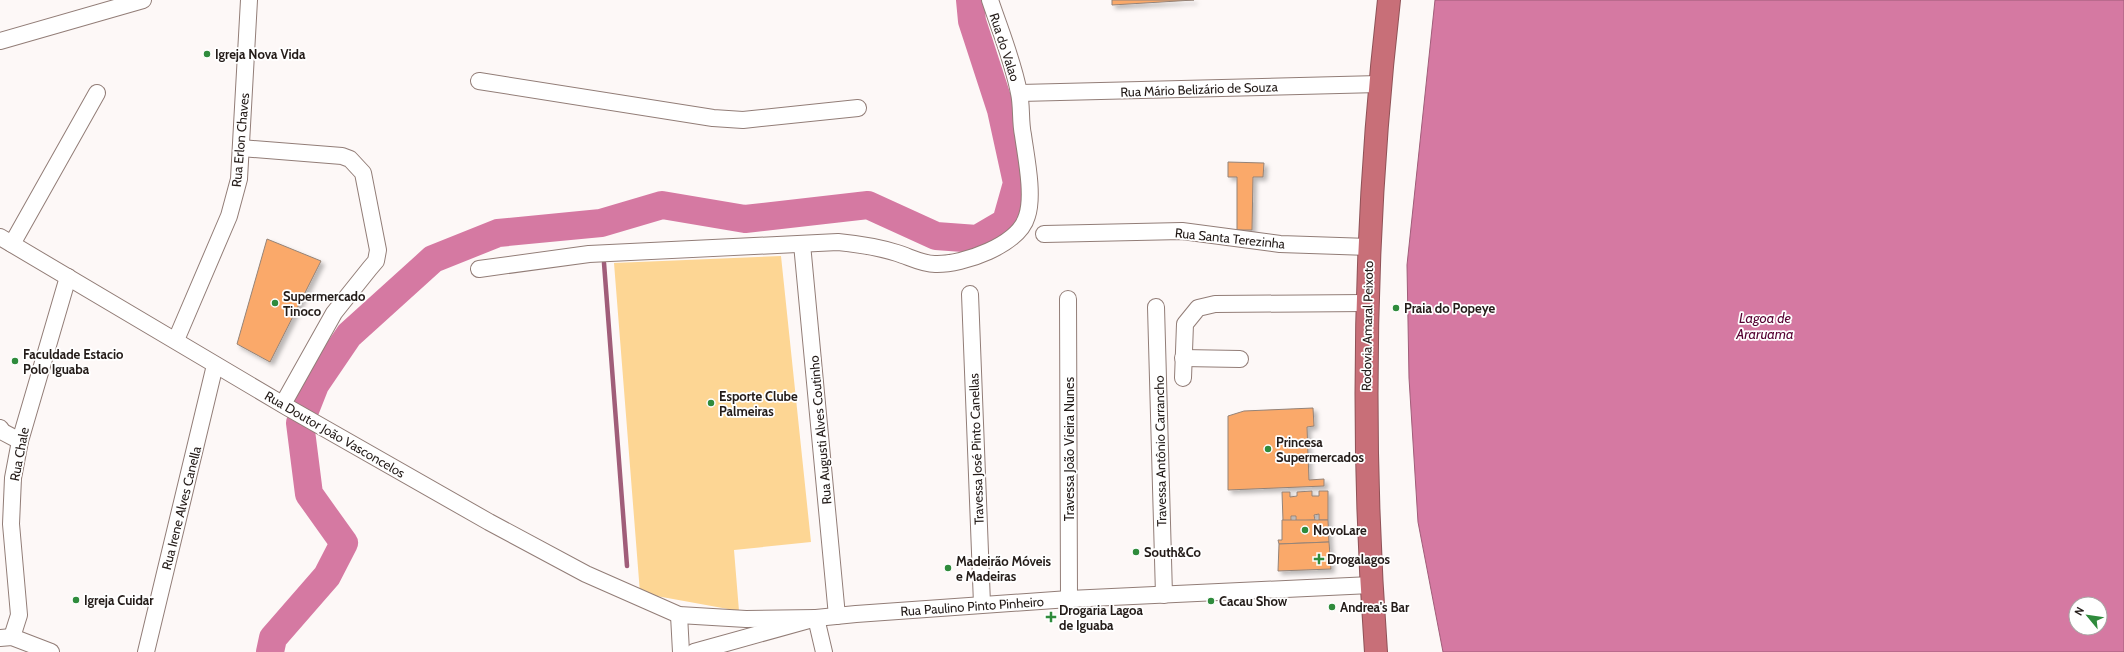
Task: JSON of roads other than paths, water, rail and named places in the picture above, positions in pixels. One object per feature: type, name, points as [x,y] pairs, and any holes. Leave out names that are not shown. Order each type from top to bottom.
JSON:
[{"type":"highway","name":"Rodovia Amaral Peixoto","points":[[1376,652],[1371,585],[1366,455],[1366,303],[1379,84],[1389,0]]},
{"type":"street","points":[[0,41],[144,0]]},
{"type":"street","name":"Rua Erlon Chaves","points":[[176,340],[229,216],[239,179],[248,0]]},
{"type":"street","name":"Rua do Valao","points":[[479,269],[589,254],[838,242],[861,244],[936,264],[964,259],[991,251],[1010,240],[1022,228],[1028,215],[1029,185],[1022,128],[1020,93],[990,0]]},
{"type":"street","points":[[479,81],[713,118],[743,120],[858,108]]},
{"type":"street","name":"Rua Mário Belizário de Souza","points":[[1020,93],[1379,84]]},
{"type":"street","points":[[6,240],[97,93]]},
{"type":"street","points":[[241,148],[342,156],[350,159],[363,173],[378,250],[376,261],[334,312],[285,405]]},
{"type":"street","name":"Rua Santa Terezinha","points":[[1044,234],[1182,231],[1280,244],[1369,247]]},
{"type":"street","name":"Rua Doutor João Vasconcelos","points":[[6,240],[216,365],[489,522],[614,587],[679,615]]},
{"type":"street","name":"Rua Augusti Alves Coutinho","points":[[802,244],[837,616]]},
{"type":"street","name":"Rua Chale","points":[[6,638],[19,615],[11,524],[13,478],[20,441],[68,276]]},
{"type":"street","name":"Travessa José Pinto Canellas","points":[[970,294],[982,604]]},
{"type":"street","name":"Travessa João Vieira Nunes","points":[[1068,299],[1069,599]]},
{"type":"street","points":[[1183,378],[1185,324],[1198,308],[1215,304],[1366,303]]},
{"type":"street","name":"Travessa Antônio Carrancho","points":[[1156,307],[1164,594]]},
{"type":"street","points":[[1183,358],[1240,359]]},
{"type":"street","name":"Rua Irene Alves Canella","points":[[146,652],[216,365]]},
{"type":"street","points":[[0,428],[3,432],[20,441]]},
{"type":"street","name":"Rua Paulino Pinto Pinheiro","points":[[816,618],[982,604],[1371,585]]},
{"type":"street","points":[[681,652],[679,615],[746,619],[816,618]]},
{"type":"street","points":[[694,652],[816,618]]},
{"type":"street","points":[[816,618],[824,652]]},
{"type":"street","points":[[744,638],[752,631],[751,624],[746,619]]},
{"type":"street","points":[[6,638],[51,652]]},
{"type":"water","name":"Lagoa de Araruama","points":[[1435,0],[2124,0],[2124,652],[1443,652],[1418,522],[1409,378],[1407,265]]},
{"type":"waterway","points":[[270,652],[273,638],[327,576],[344,543],[309,494],[300,423],[315,385],[349,335],[433,259],[498,233],[601,223],[662,205],[745,219],[868,205],[936,236],[977,239],[1006,222],[1017,183],[1001,110],[972,21],[970,0]]},
{"type":"waterway","points":[[601,223],[603,234]]},
{"type":"waterway","points":[[604,263],[627,566]]},
{"type":"place","name":"Igreja Nova Vida","points":[[207,54]]},
{"type":"place","name":"Supermercado Tinoco","points":[[275,303]]},
{"type":"place","name":"Praia do Popeye","points":[[1396,308]]},
{"type":"place","name":"Faculdade Estacio Polo Iguaba","points":[[15,361]]},
{"type":"place","name":"Esporte Clube Palmeiras","points":[[711,403]]},
{"type":"place","name":"Princesa Supermercados","points":[[1268,449]]},
{"type":"place","name":"NovoLare","points":[[1305,530]]},
{"type":"place","name":"South&Co","points":[[1136,552]]},
{"type":"place","name":"Drogalagos","points":[[1319,559]]},
{"type":"place","name":"Madeirão Móveis e Madeiras","points":[[948,568]]},
{"type":"place","name":"Igreja Cuidar","points":[[76,600]]},
{"type":"place","name":"Cacau Show","points":[[1211,601]]},
{"type":"place","name":"Andrea's Bar","points":[[1332,607]]},
{"type":"place","name":"Drogaria Lagoa de Iguaba","points":[[1051,617]]}]
